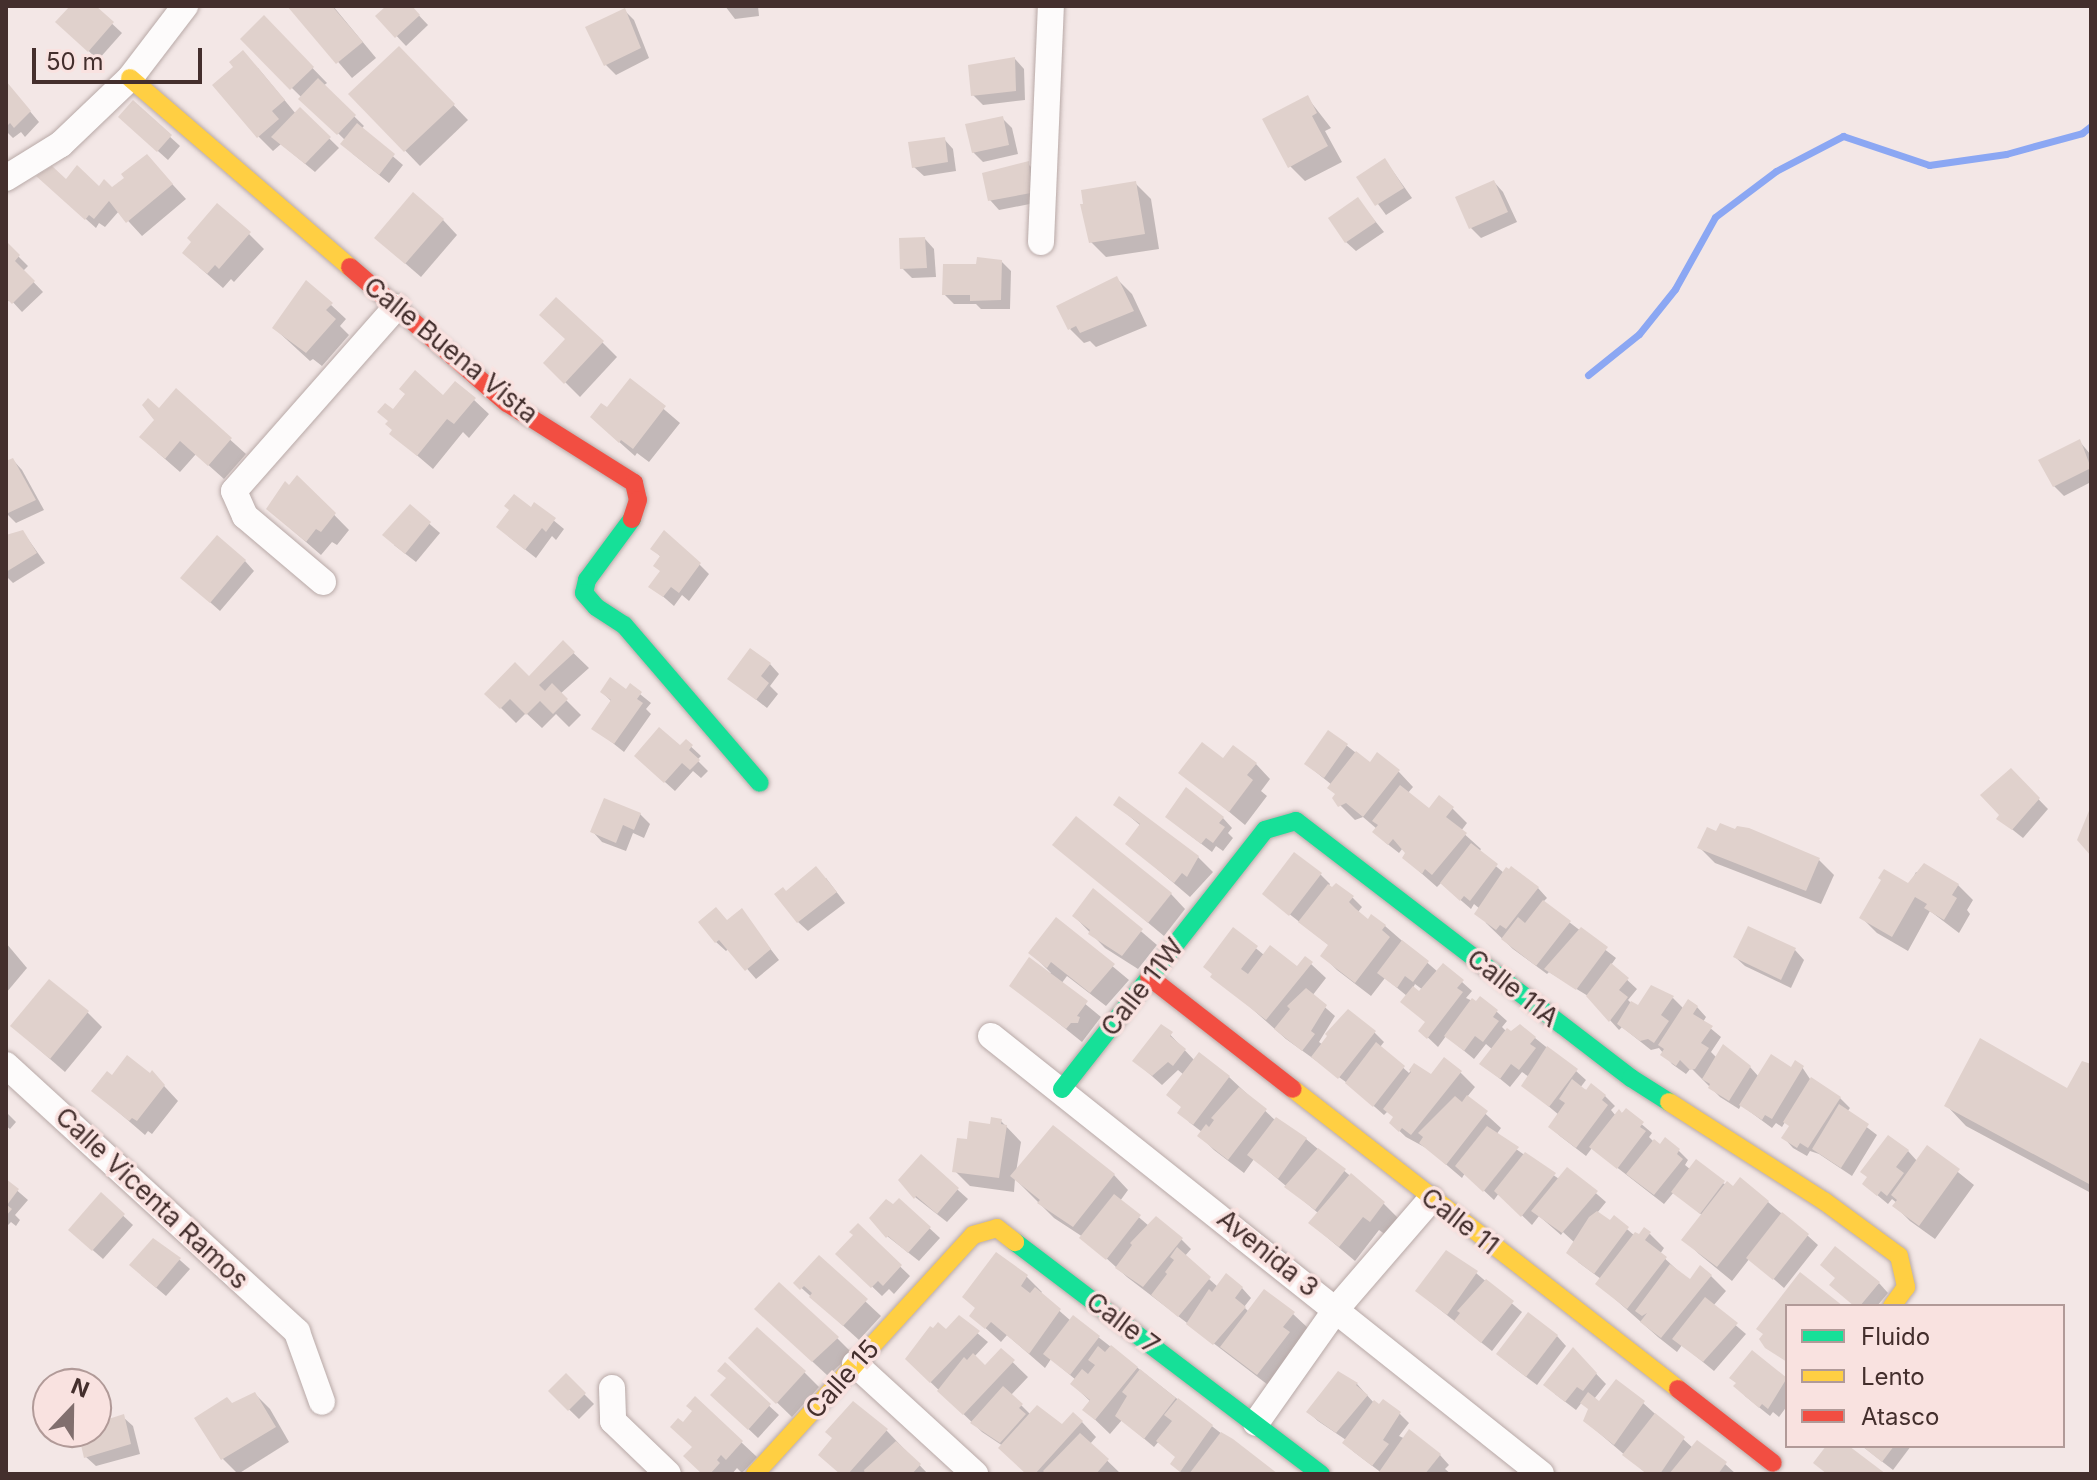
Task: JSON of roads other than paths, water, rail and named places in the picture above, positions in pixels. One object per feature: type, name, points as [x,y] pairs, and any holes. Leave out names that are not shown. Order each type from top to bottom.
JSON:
[{"type":"street","points":[[6,178],[61,144],[130,78],[185,6]]},
{"type":"street","points":[[1041,242],[1051,6]]},
{"type":"street","name":"Calle Buena Vista","points":[[130,78],[507,403],[634,483],[638,500],[631,523],[587,580],[584,593],[596,607],[624,625],[760,783]]},
{"type":"street","points":[[323,582],[245,516],[234,491],[396,307]]},
{"type":"street","name":"Calle 11A","points":[[1222,886],[1265,830],[1296,821],[1631,1078],[1824,1201],[1899,1256],[1906,1287],[1893,1304]]},
{"type":"street","name":"Calle 11W","points":[[1062,1089],[1222,886]]},
{"type":"street","name":"Calle 11","points":[[1149,977],[1431,1199],[1775,1461]]},
{"type":"street","name":"Avenida 3","points":[[991,1036],[1062,1089],[1541,1474]]},
{"type":"street","name":"Calle Vicenta Ramos","points":[[6,1065],[297,1332],[322,1402]]},
{"type":"street","points":[[1256,1423],[1337,1308],[1431,1199]]},
{"type":"street","name":"Calle 7","points":[[929,1283],[973,1235],[997,1228],[1321,1474]]},
{"type":"street","name":"Calle 15","points":[[755,1474],[929,1283]]},
{"type":"street","points":[[855,1364],[975,1474]]},
{"type":"street","points":[[612,1388],[613,1421],[668,1474]]},
{"type":"waterway","points":[[1588,375],[1639,334],[1675,289],[1715,217],[1776,171],[1843,136],[1929,165],[2006,154],[2082,133],[2091,126]]}]
